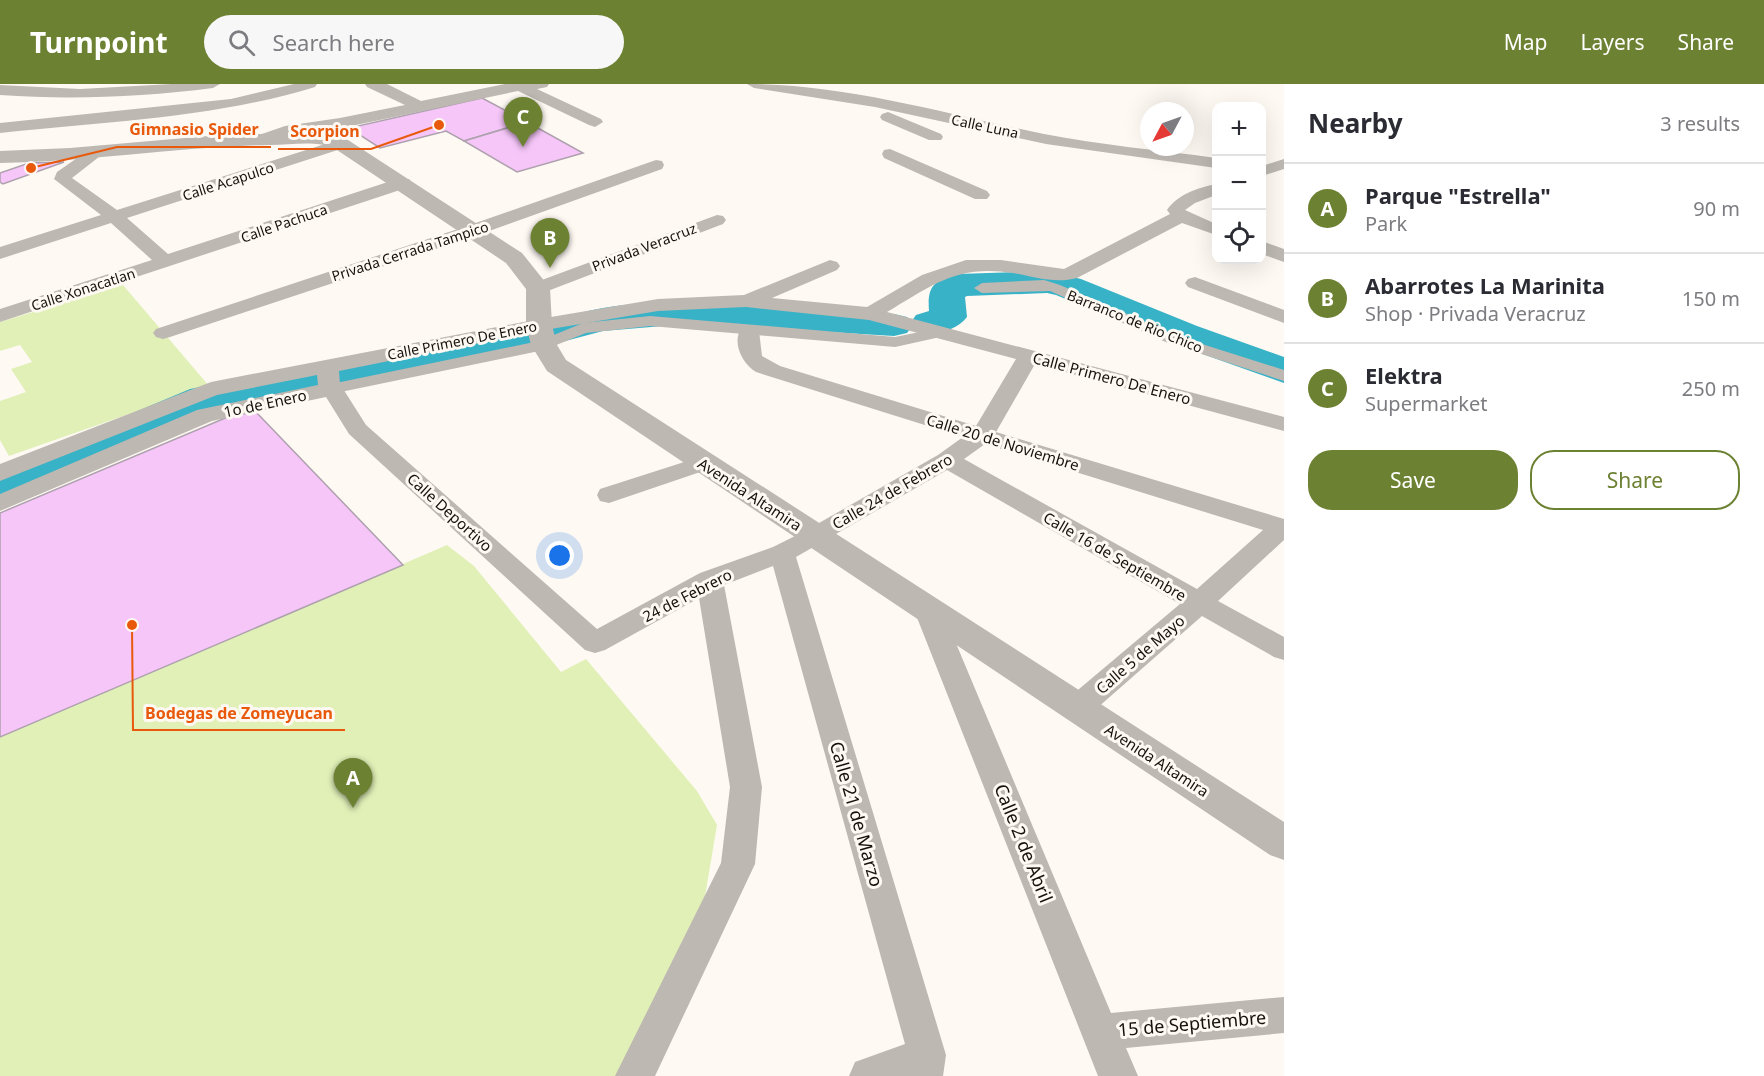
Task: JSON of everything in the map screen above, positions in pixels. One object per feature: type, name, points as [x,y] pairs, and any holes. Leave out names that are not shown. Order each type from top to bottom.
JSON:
[{"type":"street","points":[[0,90],[58,94],[213,84]]},
{"type":"street","points":[[0,128],[231,104],[273,96],[310,84]]},
{"type":"street","points":[[372,84],[387,89],[419,106]]},
{"type":"street","points":[[265,138],[282,131],[334,125],[519,86],[542,84]]},
{"type":"street","name":"Calle Luna","points":[[754,84],[806,88],[1046,139],[1212,162]]},
{"type":"street","points":[[519,86],[595,122],[577,129]]},
{"type":"street","points":[[806,88],[814,99],[881,114],[935,137],[890,154],[981,195]]},
{"type":"street","points":[[0,157],[96,153],[265,138],[319,138],[341,144],[514,258],[538,288],[542,335]]},
{"type":"street","name":"Calle Acapulco","points":[[0,253],[341,144]]},
{"type":"street","points":[[96,153],[63,176],[63,179],[115,217],[166,262]]},
{"type":"street","points":[[1266,169],[1284,164]]},
{"type":"street","name":"Privada Cerrada Tampico","points":[[163,333],[474,230],[657,165]]},
{"type":"street","name":"Calle Pachuca","points":[[166,262],[402,183]]},
{"type":"street","points":[[1212,191],[1178,206],[1176,210],[1181,216],[1212,228]]},
{"type":"street","name":"Barranco de Rio Chico","points":[[870,314],[945,272],[966,266],[989,265],[1059,276],[1070,274],[1181,216]]},
{"type":"street","name":"Privada Veracruz","points":[[538,288],[717,220]]},
{"type":"street","points":[[1266,249],[1284,256]]},
{"type":"street","name":"Calle Xonacatlan","points":[[0,316],[166,262]]},
{"type":"street","points":[[746,301],[830,266]]},
{"type":"street","points":[[1195,283],[1284,317]]},
{"type":"street","name":"Barranco de Rio Chico","points":[[982,288],[1044,285],[1055,288],[1174,340],[1284,376]]},
{"type":"street","name":"Calle Primero De Enero","points":[[542,335],[658,305],[746,301],[870,314],[1284,424]]},
{"type":"street","name":"Calle Primero De Enero","points":[[0,473],[211,389],[329,377],[583,328],[650,321],[895,342],[939,333]]},
{"type":"street","name":"Calle 20 de Noviembre","points":[[749,331],[749,355],[764,368],[1283,527]]},
{"type":"street","name":"Avenida Altamira","points":[[542,335],[556,365],[703,464],[1077,708],[1280,845]]},
{"type":"street","name":"Calle 24 de Febrero","points":[[814,537],[947,460],[982,435],[1029,356]]},
{"type":"street","name":"1o de Enero","points":[[0,503],[205,415],[329,377]]},
{"type":"street","name":"Calle Deportivo","points":[[329,377],[357,429],[595,643]]},
{"type":"street","name":"Calle 16 de Septiembre","points":[[947,460],[1284,650]]},
{"type":"street","points":[[609,495],[703,464]]},
{"type":"street","name":"Calle 5 de Mayo","points":[[1077,708],[1283,527]]},
{"type":"street","name":"24 de Febrero","points":[[595,643],[710,580],[782,553],[814,537]]},
{"type":"street","name":"Calle 21 de Marzo","points":[[782,553],[925,1066]]},
{"type":"street","points":[[635,1076],[738,864],[746,787],[710,580]]},
{"type":"street","name":"Calle 2 de Abril","points":[[928,610],[1118,1076]]},
{"type":"street","name":"15 de Septiembre","points":[[1101,1032],[1284,1015]]},
{"type":"street","points":[[869,1076],[925,1066]]},
{"type":"green space","points":[[123,285],[209,386],[9,456],[0,440],[0,401],[26,392],[11,369],[32,362],[20,345],[0,351],[0,322]]},
{"type":"green space","points":[[447,545],[474,566],[561,672],[586,659],[697,791],[717,825],[696,950],[635,1076],[0,1076],[0,737]]},
{"type":"building","points":[[482,98],[527,122],[464,141],[446,131],[380,148],[349,128]]},
{"type":"building","points":[[527,122],[583,153],[517,172],[464,141]]},
{"type":"building","points":[[64,162],[3,184],[0,182],[0,173],[29,163]]},
{"type":"building","points":[[256,412],[403,565],[0,737],[0,513],[230,416]]},
{"type":"waterway","points":[[929,323],[948,317],[946,293],[958,285],[1047,282],[1068,287],[1183,334],[1284,371]]},
{"type":"waterway","points":[[0,486],[205,398],[524,340],[603,319],[663,314],[730,314],[894,325]]},
{"type":"place","name":"Scorpion","points":[[439,125]]},
{"type":"place","name":"Elektra","points":[[523,147]]},
{"type":"place","name":"Gimnasio Spider","points":[[31,168]]},
{"type":"place","name":"Abarrotes La Marinita","points":[[550,268]]},
{"type":"place","name":"Bodegas de Zomeyucan","points":[[132,625]]},
{"type":"place","name":"Parque \"Estrella\"","points":[[353,808]]}]
